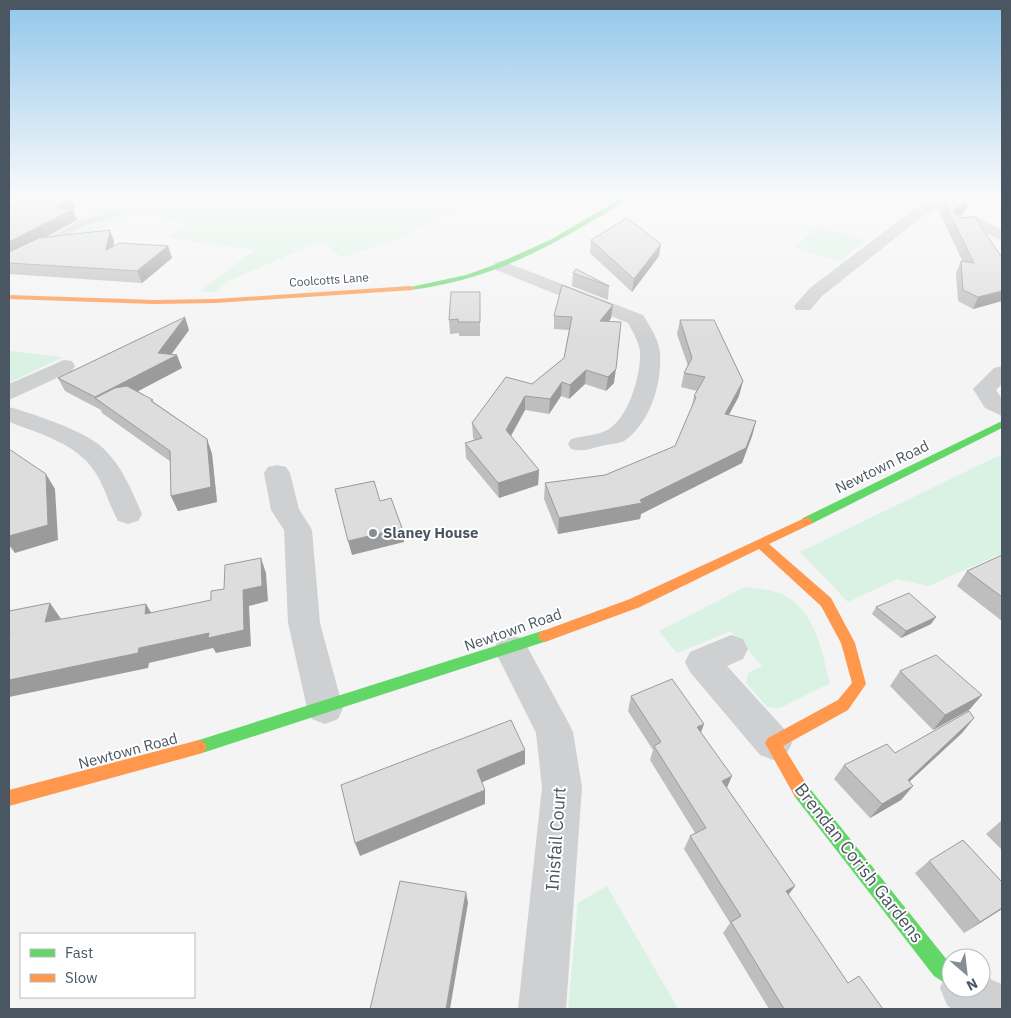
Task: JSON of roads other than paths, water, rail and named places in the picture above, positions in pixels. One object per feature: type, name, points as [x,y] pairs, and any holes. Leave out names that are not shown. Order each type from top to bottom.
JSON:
[{"type":"street","name":"Coolcotts Lane","points":[[9,297],[154,302],[324,295],[426,286],[502,266],[547,244]]},
{"type":"street","points":[[803,306],[816,292],[879,244]]},
{"type":"street","points":[[502,266],[636,319],[645,335],[650,352],[647,382],[638,412],[617,435],[580,444]]},
{"type":"street","points":[[9,393],[64,366]]},
{"type":"street","points":[[1002,373],[984,390],[994,403],[1002,409]]},
{"type":"street","points":[[9,414],[37,424],[93,451],[114,481],[128,514]]},
{"type":"street","name":"Newtown Road","points":[[9,798],[148,762],[325,708],[510,649],[635,602],[761,544],[1002,424]]},
{"type":"street","points":[[277,473],[285,510],[298,530],[304,623],[325,708]]},
{"type":"street","points":[[761,544],[826,602],[848,643],[858,684],[843,705],[773,743]]},
{"type":"street","name":"Inisfail Court","points":[[510,649],[554,732],[562,787],[542,1009]]},
{"type":"street","name":"Brendan Corish Gardens","points":[[732,649],[702,662],[773,743],[795,783],[941,969]]},
{"type":"street","points":[[976,998],[1002,1008]]},
{"type":"lane","points":[[9,263],[45,244]]},
{"type":"place","name":"Slaney House","points":[[373,533]]}]
